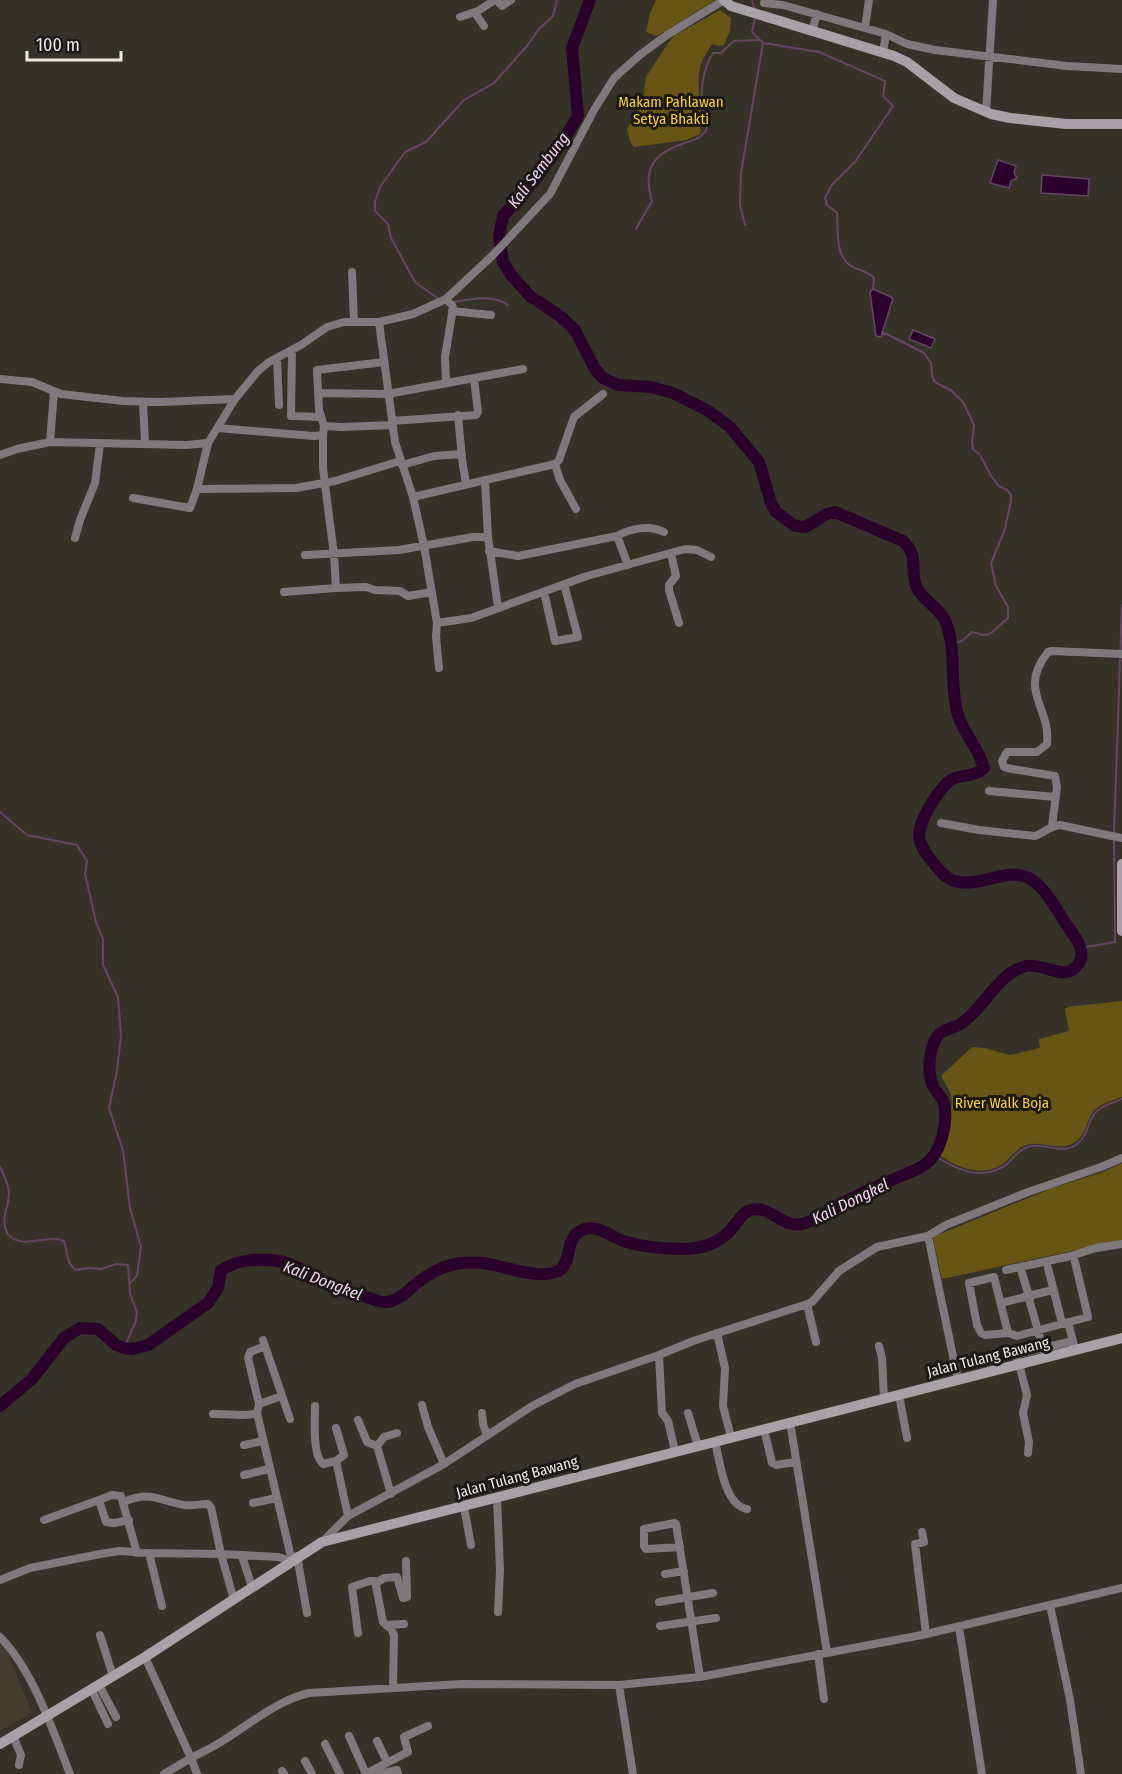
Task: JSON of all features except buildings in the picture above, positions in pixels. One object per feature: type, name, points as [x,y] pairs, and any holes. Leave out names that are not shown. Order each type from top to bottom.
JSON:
[{"type":"street","points":[[460,17],[475,13],[496,0],[502,6],[511,0]]},
{"type":"street","points":[[133,498],[190,508],[208,443],[235,399],[258,371],[277,358],[292,351],[327,327],[344,321],[379,322],[447,303],[550,194],[594,110],[614,78],[667,35],[724,0],[731,6],[749,12],[883,52],[907,63],[954,98],[986,112],[1010,118],[1065,124],[1122,124]]},
{"type":"street","points":[[865,28],[869,0]]},
{"type":"street","points":[[986,112],[993,0]]},
{"type":"street","points":[[765,17],[764,2],[821,15],[886,34],[907,44],[1067,66],[1122,69]]},
{"type":"street","points":[[475,13],[484,26]]},
{"type":"street","points":[[812,31],[821,15]]},
{"type":"street","points":[[883,52],[886,34]]},
{"type":"street","points":[[351,272],[354,321]]},
{"type":"street","points":[[447,303],[491,315]]},
{"type":"street","points":[[446,383],[447,303]]},
{"type":"street","points":[[379,322],[392,423],[401,463],[413,497],[432,592],[437,623],[439,668]]},
{"type":"street","points":[[292,351],[291,416],[320,417]]},
{"type":"street","points":[[277,358],[279,405]]},
{"type":"street","points":[[336,588],[334,555],[322,468],[324,426],[320,417],[316,373],[317,370],[384,362]]},
{"type":"street","points":[[318,393],[388,394],[523,369]]},
{"type":"street","points":[[324,426],[342,427],[476,415],[478,412],[474,378]]},
{"type":"street","points":[[0,379],[32,381],[54,392],[105,399],[143,402],[235,399]]},
{"type":"street","points":[[50,442],[54,392]]},
{"type":"street","points":[[413,497],[555,464],[559,460],[574,417],[603,394]]},
{"type":"street","points":[[143,402],[145,444]]},
{"type":"street","points":[[458,415],[466,484]]},
{"type":"street","points":[[218,428],[323,435]]},
{"type":"street","points":[[0,455],[50,442],[208,443]]},
{"type":"street","points":[[75,538],[95,483],[100,444]]},
{"type":"street","points":[[197,489],[296,489],[434,456],[462,454]]},
{"type":"street","points":[[555,464],[560,480],[576,509]]},
{"type":"street","points":[[485,480],[489,551],[498,607]]},
{"type":"street","points":[[489,551],[518,556],[617,536],[627,531],[645,528],[664,531]]},
{"type":"street","points":[[617,536],[628,565]]},
{"type":"street","points":[[305,555],[399,550],[473,537],[488,537]]},
{"type":"street","points":[[437,623],[471,618],[564,584],[671,554],[693,549],[711,557]]},
{"type":"street","points":[[671,554],[676,576],[669,590],[679,623]]},
{"type":"street","points":[[544,592],[555,641],[578,637],[564,584]]},
{"type":"street","points":[[284,592],[366,587],[375,590],[400,591],[408,596],[432,592]]},
{"type":"street","points":[[1052,826],[1057,780],[1055,776],[1004,767],[1003,757],[1007,752],[1037,752],[1047,744],[1046,723],[1034,689],[1042,660],[1048,652],[1119,654]]},
{"type":"street","points":[[989,790],[1055,797]]},
{"type":"street","points":[[941,824],[1035,836],[1043,834],[1052,826],[1069,826],[1116,837]]},
{"type":"street","points":[[1122,864],[1122,931]]},
{"type":"street","points":[[322,1542],[348,1516],[444,1464],[532,1406],[574,1384],[812,1302],[839,1271],[877,1247],[928,1236],[946,1225],[1028,1192],[1122,1158]]},
{"type":"street","points":[[928,1236],[958,1380]]},
{"type":"street","points":[[1006,1270],[1122,1244]]},
{"type":"street","points":[[1008,1333],[994,1277],[969,1283],[980,1331],[985,1335],[1008,1333],[1017,1336],[1086,1319],[1089,1316],[1075,1262]]},
{"type":"street","points":[[1028,1453],[1029,1442],[1023,1413],[1027,1395],[1021,1363],[1017,1358],[1018,1354],[1043,1348],[1074,1345],[1053,1290],[1048,1268]]},
{"type":"street","points":[[1022,1273],[1043,1348]]},
{"type":"street","points":[[1001,1303],[1053,1290]]},
{"type":"street","points":[[807,1304],[816,1342]]},
{"type":"street","points":[[717,1333],[725,1368],[723,1406],[731,1437]]},
{"type":"street","name":"Jalan Tulang Bawang","points":[[0,1744],[145,1657],[322,1542],[958,1380],[1021,1363],[1074,1345],[1089,1346],[1122,1338]]},
{"type":"street","points":[[290,1419],[264,1343],[250,1352],[248,1358],[259,1404],[257,1413],[269,1469],[307,1613]]},
{"type":"street","points":[[879,1346],[882,1358],[884,1399]]},
{"type":"street","points":[[659,1355],[662,1413],[668,1421],[675,1451]]},
{"type":"street","points":[[899,1395],[907,1438]]},
{"type":"street","points":[[259,1404],[282,1396]]},
{"type":"street","points":[[422,1405],[428,1427],[444,1464]]},
{"type":"street","points":[[315,1406],[315,1435],[319,1460],[323,1464],[336,1461],[344,1455],[336,1428]]},
{"type":"street","points":[[213,1414],[226,1413],[245,1416],[257,1413]]},
{"type":"street","points":[[482,1413],[482,1422],[487,1435]]},
{"type":"street","points":[[688,1413],[698,1446]]},
{"type":"street","points":[[358,1420],[367,1442],[377,1446]]},
{"type":"street","points":[[790,1422],[827,1652]]},
{"type":"street","points":[[764,1429],[772,1463],[776,1465],[796,1462]]},
{"type":"street","points":[[377,1446],[384,1437],[397,1433]]},
{"type":"street","points":[[243,1444],[263,1441]]},
{"type":"street","points":[[715,1442],[728,1493],[741,1509],[747,1509]]},
{"type":"street","points":[[377,1446],[391,1494]]},
{"type":"street","points":[[336,1461],[348,1516]]},
{"type":"street","points":[[244,1475],[269,1469]]},
{"type":"street","points":[[44,1520],[118,1495],[124,1502],[137,1552]]},
{"type":"street","points":[[124,1502],[142,1496],[159,1497],[186,1505],[208,1504],[211,1507],[234,1600]]},
{"type":"street","points":[[497,1497],[500,1570],[498,1612]]},
{"type":"street","points":[[253,1503],[276,1498]]},
{"type":"street","points":[[99,1500],[106,1522],[129,1520]]},
{"type":"street","points":[[464,1507],[471,1545]]},
{"type":"street","points":[[680,1547],[648,1550],[644,1546],[642,1533],[645,1528],[679,1522],[680,1547],[700,1677]]},
{"type":"street","points":[[922,1532],[924,1542],[915,1544],[926,1634]]},
{"type":"street","points":[[0,1580],[30,1568],[119,1551],[221,1554],[292,1560]]},
{"type":"street","points":[[149,1553],[162,1606]]},
{"type":"street","points":[[242,1556],[252,1587]]},
{"type":"street","points":[[397,1577],[403,1598],[407,1597],[406,1561]]},
{"type":"street","points":[[665,1574],[684,1571]]},
{"type":"street","points":[[376,1583],[384,1578],[406,1575]]},
{"type":"street","points":[[358,1633],[352,1587],[370,1581],[376,1583]]},
{"type":"street","points":[[376,1583],[383,1622],[394,1635],[393,1687]]},
{"type":"street","points":[[164,1774],[222,1742],[261,1715],[297,1696],[332,1691],[462,1683],[619,1685],[700,1677],[926,1634],[1122,1588]]},
{"type":"street","points":[[659,1602],[713,1593]]},
{"type":"street","points":[[1050,1605],[1070,1700],[1082,1774]]},
{"type":"street","points":[[660,1626],[716,1618]]},
{"type":"street","points":[[386,1625],[404,1624]]},
{"type":"street","points":[[959,1627],[982,1774]]},
{"type":"street","points":[[100,1635],[113,1676]]},
{"type":"street","points":[[0,1637],[8,1644],[25,1672],[47,1716],[70,1774]]},
{"type":"street","points":[[818,1654],[824,1699]]},
{"type":"street","points":[[145,1657],[197,1774]]},
{"type":"street","points":[[619,1685],[633,1774]]},
{"type":"street","points":[[95,1688],[116,1717]]},
{"type":"street","points":[[95,1688],[108,1724]]},
{"type":"street","points":[[349,1736],[366,1774],[408,1752],[404,1737],[428,1726]]},
{"type":"street","points":[[13,1736],[21,1755],[19,1765]]},
{"type":"street","points":[[377,1741],[387,1762]]},
{"type":"street","points":[[325,1744],[340,1774]]},
{"type":"street","points":[[306,1761],[312,1774]]},
{"type":"street","points":[[379,1774],[396,1770],[398,1774]]},
{"type":"shaded area","points":[[998,160],[1016,166],[1014,173],[1017,178],[1011,181],[1009,188],[990,183]]},
{"type":"shaded area","points":[[1042,175],[1089,179],[1088,196],[1041,193]]},
{"type":"shaded area","points":[[873,289],[893,298],[881,337],[876,336],[870,292]]},
{"type":"shaded area","points":[[913,330],[935,339],[931,348],[909,339]]},
{"type":"shaded area","points":[[0,1643],[5,1647],[32,1712],[0,1730]]},
{"type":"green space","points":[[656,0],[715,0],[657,36],[646,32],[650,13]]},
{"type":"green space","name":"Makam Pahlawan Setya Bhakti","points":[[720,10],[731,18],[730,31],[724,45],[712,44],[702,61],[699,79],[700,134],[686,140],[634,147],[630,142],[627,129],[643,101],[646,77],[674,36]]},
{"type":"green space","name":"River Walk Boja","points":[[1122,1001],[1122,1097],[1097,1108],[1075,1142],[1065,1146],[1027,1145],[997,1167],[980,1171],[954,1164],[938,1154],[948,1124],[951,1106],[950,1093],[941,1076],[972,1047],[1010,1055],[1040,1048],[1039,1039],[1069,1031],[1065,1009],[1067,1007]]},
{"type":"green space","points":[[1122,1163],[1122,1240],[942,1279],[933,1238],[935,1236],[1050,1189],[1103,1172]]},
{"type":"waterway","points":[[439,299],[415,282],[391,238],[388,224],[375,211],[375,202],[380,187],[405,152],[426,142],[464,100],[494,83],[539,29],[553,16],[557,0]]},
{"type":"waterway","name":"Kali Sembung","points":[[0,1406],[32,1379],[64,1338],[80,1328],[98,1329],[116,1345],[124,1348],[133,1349],[148,1345],[208,1303],[218,1288],[221,1271],[243,1261],[284,1262],[342,1290],[389,1302],[399,1298],[434,1272],[460,1263],[482,1263],[533,1274],[552,1273],[564,1266],[571,1243],[578,1232],[590,1228],[601,1230],[626,1242],[683,1249],[698,1248],[718,1241],[729,1232],[743,1214],[756,1209],[769,1212],[795,1225],[807,1223],[836,1206],[920,1168],[935,1154],[945,1125],[943,1101],[933,1086],[930,1075],[931,1054],[939,1034],[970,1017],[999,983],[1016,970],[1033,966],[1068,972],[1079,963],[1081,953],[1078,942],[1048,897],[1031,879],[1016,875],[967,883],[949,879],[928,856],[921,843],[919,835],[922,822],[946,784],[950,780],[984,768],[979,754],[964,729],[955,704],[951,645],[946,623],[917,588],[913,558],[908,547],[903,541],[835,512],[805,527],[795,526],[776,512],[771,503],[759,462],[730,427],[707,410],[673,393],[651,387],[618,385],[603,378],[595,369],[575,330],[560,316],[530,296],[503,262],[499,236],[503,216],[538,176],[578,116],[572,48],[590,0]]},
{"type":"waterway","points":[[752,0],[755,10]]},
{"type":"waterway","points":[[755,18],[752,32],[763,43],[819,52],[885,81],[883,96],[893,106],[855,162],[831,186],[825,198],[827,205],[837,213],[840,251],[843,258],[853,267],[874,278],[873,289]]},
{"type":"waterway","points":[[636,229],[652,201],[649,179],[653,163],[674,147],[699,138],[707,129],[702,106],[703,78],[713,53],[721,53],[734,41],[758,40]]},
{"type":"waterway","points":[[745,225],[740,205],[741,173],[763,43]]},
{"type":"waterway","points":[[454,302],[489,298],[508,305]]},
{"type":"waterway","points":[[883,331],[882,334],[887,334],[924,353],[931,363],[935,382],[952,391],[963,402],[974,425],[973,449],[980,455],[999,486],[1011,495],[1004,532],[991,563],[996,586],[1008,607],[1008,618],[990,634],[972,632],[962,641],[951,645]]},
{"type":"waterway","points":[[1114,833],[1122,605]]},
{"type":"waterway","points":[[0,812],[27,835],[77,845],[87,861],[85,874],[96,922],[103,939],[103,965],[118,997],[121,1035],[117,1071],[109,1108],[123,1151],[130,1208],[141,1247],[137,1276],[130,1283]]},
{"type":"waterway","points":[[1080,948],[1115,942],[1114,839]]},
{"type":"waterway","points":[[934,1155],[971,1172],[991,1172],[1009,1162],[1027,1147],[1071,1148],[1081,1141],[1096,1111],[1122,1099]]},
{"type":"waterway","points":[[0,1167],[9,1190],[4,1223],[7,1233],[13,1238],[27,1242],[50,1239],[64,1241],[69,1262],[75,1270],[101,1269],[116,1264],[128,1265],[130,1293],[137,1313],[136,1321],[124,1348]]},
{"type":"water label","name":"Kali Dongkel","points":[[850,1201]]},
{"type":"water label","name":"Kali Dongkel","points":[[323,1280]]}]
